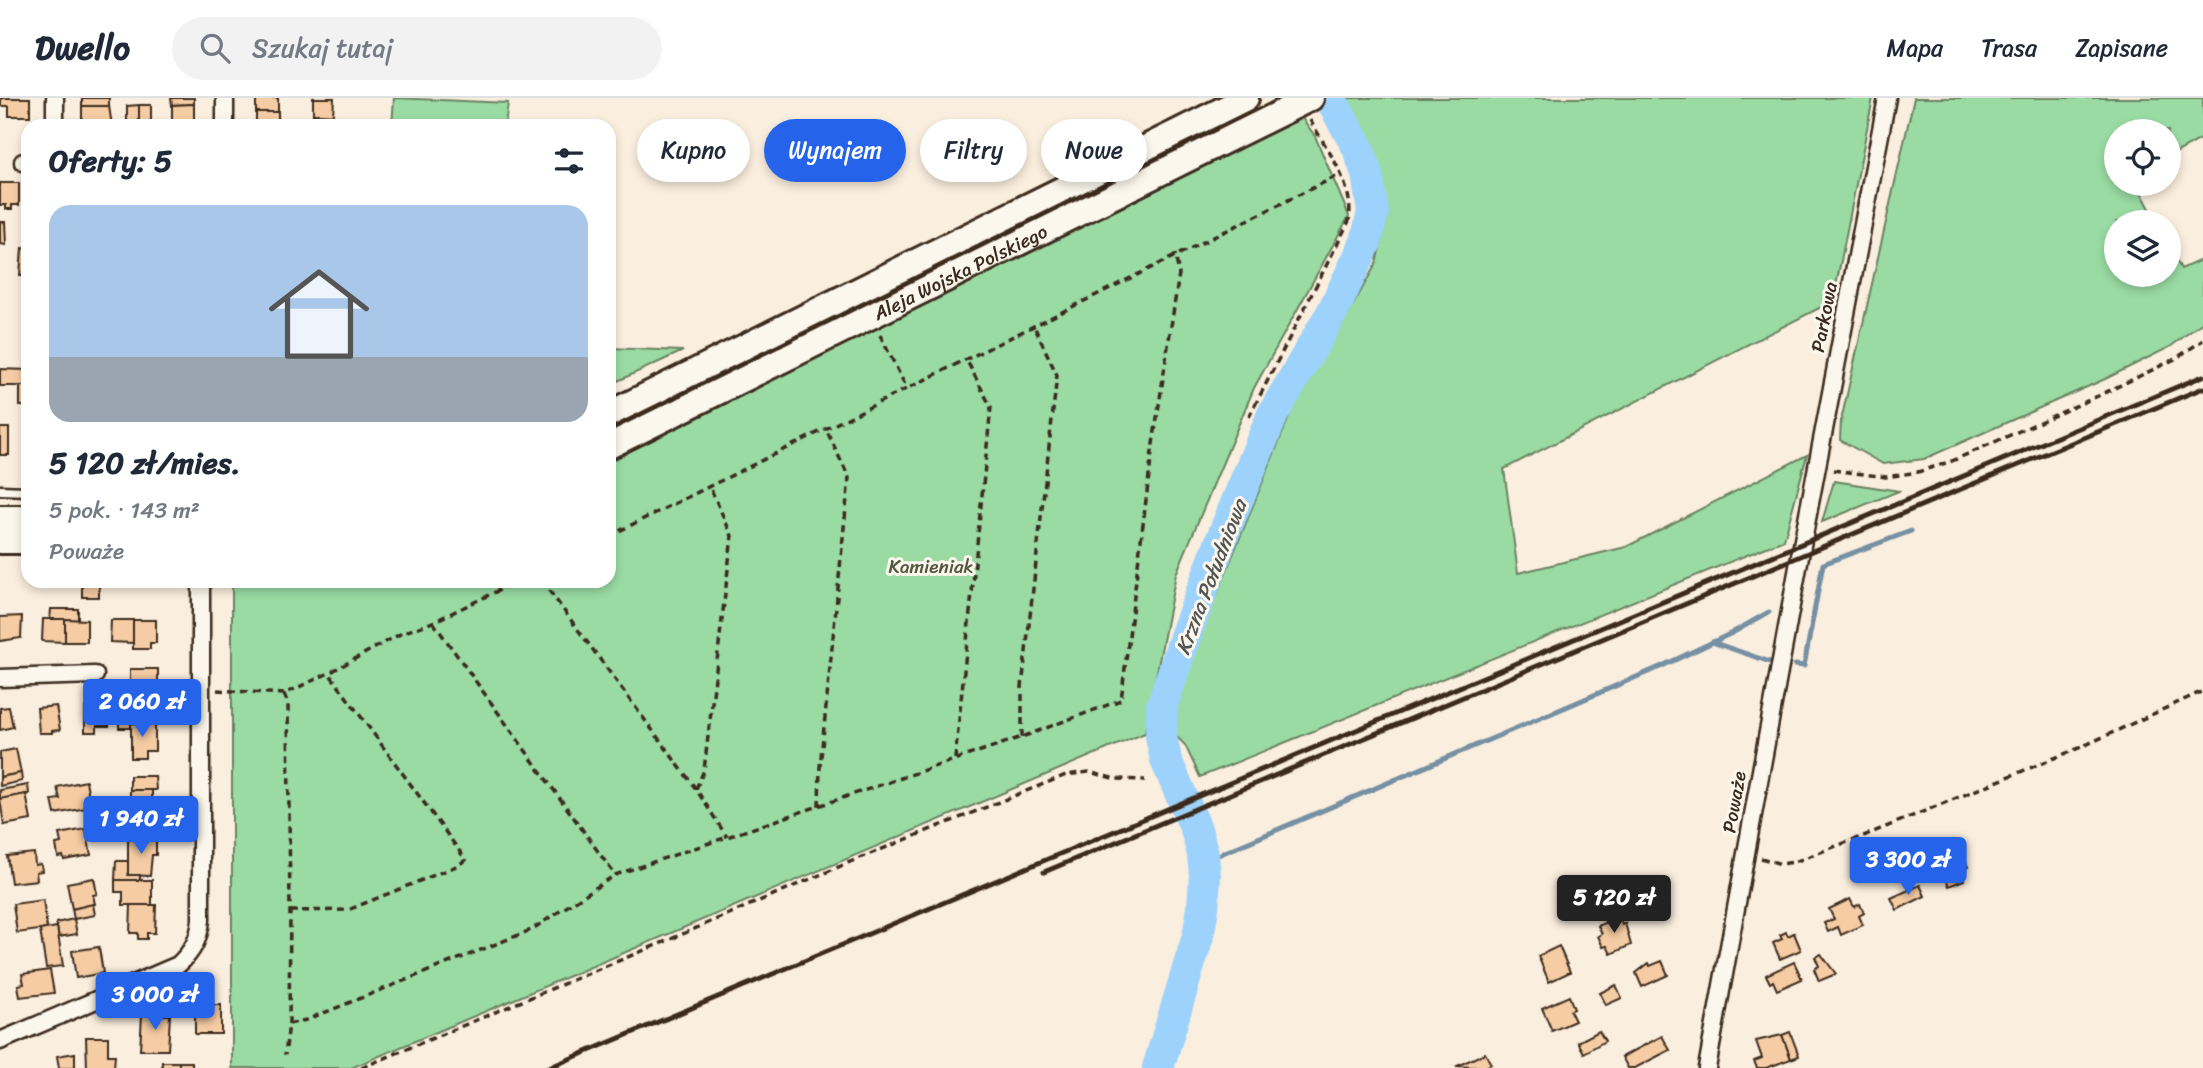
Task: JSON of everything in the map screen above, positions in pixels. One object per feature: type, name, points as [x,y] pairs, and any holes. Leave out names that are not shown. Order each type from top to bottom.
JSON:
[{"type":"main road","name":"Aleja Wojska Polskiego","points":[[616,411],[1246,98]]},
{"type":"main road","name":"Aleja Wojska Polskiego","points":[[616,443],[1306,101]]},
{"type":"main road","points":[[0,518],[21,518]]},
{"type":"main road","points":[[0,541],[21,541]]},
{"type":"street","points":[[55,98],[55,119]]},
{"type":"street","points":[[225,98],[225,119]]},
{"type":"street","name":"Parkowa","points":[[1802,544],[1887,98]]},
{"type":"street","name":"Poważe","points":[[1707,1068],[1802,544]]},
{"type":"street","points":[[0,1041],[178,965],[189,955],[196,943],[201,920],[201,588]]},
{"type":"street","points":[[0,678],[95,675]]},
{"type":"lane","points":[[0,490],[21,491]]},
{"type":"path","points":[[1249,417],[1349,220],[1351,206],[1341,174],[1306,101]]},
{"type":"path","points":[[616,532],[1341,174]]},
{"type":"path","points":[[289,1024],[306,1020],[531,930],[615,876],[1121,700],[1153,444],[1178,274],[1175,254]]},
{"type":"path","points":[[1021,737],[1022,687],[1056,375],[1033,326]]},
{"type":"path","points":[[877,330],[907,389]]},
{"type":"path","points":[[1817,466],[1886,477],[1929,469],[2098,396],[2175,359],[2203,340]]},
{"type":"path","points":[[955,759],[991,407],[967,361]]},
{"type":"path","points":[[819,806],[820,767],[849,478],[826,429]]},
{"type":"path","points":[[696,789],[704,770],[732,536],[709,485]]},
{"type":"path","points":[[201,689],[284,694],[402,634],[503,588]]},
{"type":"path","points":[[547,588],[696,789],[727,837]]},
{"type":"path","points":[[433,622],[615,876]]},
{"type":"path","points":[[290,911],[348,909],[466,860],[329,673]]},
{"type":"path","points":[[1745,856],[1781,864],[1794,862],[2078,748],[2203,691]]},
{"type":"path","points":[[284,694],[288,704],[290,911],[289,1024],[285,1055]]},
{"type":"path","points":[[361,1068],[850,862],[1066,775],[1088,772],[1116,779],[1145,780]]},
{"type":"green space","points":[[394,98],[508,103],[506,119],[392,119]]},
{"type":"green space","points":[[1349,98],[1873,98],[1833,301],[1504,469],[1518,573],[1626,547],[1807,455],[1784,540],[1200,777],[1185,745],[1170,730],[1183,678],[1299,392],[1340,328],[1376,264],[1387,217],[1382,176],[1344,101]]},
{"type":"green space","points":[[1914,98],[2203,98],[2203,138],[2181,150],[2181,119],[2104,119],[2104,196],[2143,196],[2151,210],[2104,210],[2104,287],[2181,287],[2181,269],[2203,259],[2203,322],[2170,347],[2105,379],[1924,459],[1883,464],[1840,440],[1841,421]]},
{"type":"green space","name":"Kamieniak","points":[[1302,118],[1315,136],[1349,216],[1254,388],[1176,574],[1145,733],[351,1068],[232,1068],[232,588],[616,588],[616,457]]},
{"type":"green space","points":[[616,348],[683,351],[616,382]]},
{"type":"green space","points":[[1834,481],[1899,491],[1822,522]]},
{"type":"building","points":[[1,98],[30,98],[30,116],[9,116],[9,106],[1,106]]},
{"type":"building","points":[[82,98],[109,98],[109,106],[82,106]]},
{"type":"building","points":[[171,98],[194,98],[194,104],[172,105]]},
{"type":"building","points":[[256,98],[278,98],[278,112],[256,112]]},
{"type":"building","points":[[313,98],[334,98],[333,115],[313,114]]},
{"type":"building","points":[[194,104],[194,119],[172,119],[172,105]]},
{"type":"building","points":[[139,105],[151,105],[151,119],[139,119]]},
{"type":"building","points":[[139,105],[139,119],[127,119],[127,106]]},
{"type":"building","points":[[82,106],[109,106],[111,119],[82,119]]},
{"type":"building","points":[[256,112],[278,112],[278,119],[256,119]]},
{"type":"building","points":[[313,114],[333,115],[333,119],[313,119]]},
{"type":"building","points":[[0,183],[19,183],[19,205],[6,209],[6,205],[0,205]]},
{"type":"building","points":[[0,222],[5,222],[6,245],[0,244]]},
{"type":"building","points":[[0,369],[21,370],[21,386],[0,386]]},
{"type":"building","points":[[0,428],[9,428],[9,455],[0,455]]},
{"type":"building","points":[[82,588],[99,588],[99,597],[82,597]]},
{"type":"building","points":[[51,609],[78,609],[78,620],[50,619]]},
{"type":"building","points":[[22,616],[21,638],[0,641],[0,617]]},
{"type":"building","points":[[43,619],[65,619],[65,642],[42,641]]},
{"type":"building","points":[[65,619],[87,620],[87,642],[65,642]]},
{"type":"building","points":[[111,620],[133,620],[133,643],[110,642]]},
{"type":"building","points":[[133,620],[156,620],[156,643],[150,643],[150,649],[133,649]]},
{"type":"building","points":[[130,669],[158,669],[158,684],[130,684]]},
{"type":"building","points":[[130,684],[158,684],[158,700],[130,700]]},
{"type":"building","points":[[56,706],[60,730],[39,733],[37,708]]},
{"type":"building","points":[[9,707],[13,727],[0,730],[0,708]]},
{"type":"building","points":[[109,707],[109,726],[97,726],[97,732],[85,732],[85,708]]},
{"type":"building","points":[[135,710],[135,723],[131,723],[131,728],[119,728],[119,711]]},
{"type":"building","points":[[131,723],[155,724],[155,751],[145,751],[145,758],[131,758]]},
{"type":"building","points":[[16,749],[21,773],[0,777],[0,752]]},
{"type":"building","points":[[21,773],[22,781],[0,786],[0,777]]},
{"type":"building","points":[[130,776],[155,776],[156,790],[130,790]]},
{"type":"building","points":[[86,781],[91,807],[55,814],[52,800],[60,799],[57,787]]},
{"type":"building","points":[[28,785],[29,794],[0,799],[0,790]]},
{"type":"building","points":[[130,790],[152,790],[152,800],[156,800],[155,816],[130,816]]},
{"type":"building","points":[[26,794],[31,820],[4,825],[0,799]]},
{"type":"building","points":[[86,829],[91,855],[64,860],[63,856],[58,857],[56,844],[61,843],[59,834]]},
{"type":"building","points":[[128,838],[156,839],[156,855],[152,855],[150,876],[128,875]]},
{"type":"building","points":[[1956,841],[1968,867],[1960,871],[1964,880],[1949,886],[1935,851]]},
{"type":"building","points":[[34,853],[35,865],[41,864],[42,871],[36,872],[37,880],[11,883],[7,856]]},
{"type":"building","points":[[116,861],[128,861],[128,875],[140,875],[140,880],[115,880]]},
{"type":"building","points":[[94,878],[97,894],[93,895],[95,904],[72,909],[67,883]]},
{"type":"building","points":[[115,880],[152,880],[152,905],[123,905],[123,892],[115,892]]},
{"type":"building","points":[[1920,885],[1925,896],[1897,910],[1891,898]]},
{"type":"building","points":[[1850,899],[1854,907],[1860,904],[1864,913],[1859,916],[1863,925],[1841,935],[1838,927],[1828,932],[1824,923],[1834,919],[1829,909]]},
{"type":"building","points":[[43,900],[47,929],[17,933],[13,904]]},
{"type":"building","points":[[93,904],[95,915],[74,919],[72,909]]},
{"type":"building","points":[[131,905],[156,905],[155,933],[147,933],[147,939],[138,939],[138,933],[130,933]]},
{"type":"building","points":[[1619,916],[1622,925],[1625,923],[1631,945],[1611,954],[1607,946],[1603,947],[1598,936],[1602,934],[1598,926]]},
{"type":"building","points":[[74,919],[77,934],[59,937],[56,923]]},
{"type":"building","points":[[57,927],[63,966],[46,968],[40,930]]},
{"type":"building","points":[[1786,932],[1788,936],[1794,933],[1801,950],[1780,959],[1773,943],[1782,939],[1780,935]]},
{"type":"building","points":[[1559,946],[1570,972],[1549,982],[1538,956]]},
{"type":"building","points":[[99,947],[103,973],[76,978],[72,951]]},
{"type":"building","points":[[1821,954],[1836,974],[1819,981],[1814,969],[1819,966],[1815,957]]},
{"type":"building","points":[[1662,961],[1668,975],[1642,987],[1636,973],[1649,963],[1650,966]]},
{"type":"building","points":[[1794,962],[1802,979],[1777,990],[1766,975]]},
{"type":"building","points":[[50,970],[54,993],[20,997],[18,985],[24,984],[22,974]]},
{"type":"building","points":[[1616,985],[1622,998],[1606,1005],[1600,993]]},
{"type":"building","points":[[1569,996],[1574,1009],[1570,1011],[1575,1021],[1552,1031],[1542,1008]]},
{"type":"building","points":[[195,1005],[221,1005],[221,1034],[195,1034]]},
{"type":"building","points":[[142,1015],[170,1015],[168,1050],[140,1050]]},
{"type":"building","points":[[1599,1031],[1605,1041],[1584,1053],[1578,1042]]},
{"type":"building","points":[[1790,1032],[1799,1056],[1791,1059],[1782,1035]]},
{"type":"building","points":[[1782,1035],[1791,1059],[1766,1068],[1757,1068],[1754,1061],[1762,1058],[1756,1041]]},
{"type":"building","points":[[1662,1036],[1670,1050],[1635,1068],[1628,1068],[1622,1057]]},
{"type":"building","points":[[86,1037],[108,1037],[108,1055],[115,1055],[114,1068],[87,1068]]},
{"type":"building","points":[[75,1053],[75,1068],[59,1068],[57,1056]]},
{"type":"building","points":[[1485,1053],[1491,1064],[1484,1068],[1457,1066]]},
{"type":"building","points":[[162,1062],[179,1062],[179,1068],[162,1068]]},
{"type":"building","points":[[179,1062],[192,1062],[192,1068],[179,1068]]},
{"type":"waterway","name":"Krzna Południowa","points":[[1158,1068],[1198,936],[1205,875],[1196,829],[1166,760],[1161,736],[1162,706],[1224,533],[1273,414],[1334,309],[1366,242],[1373,212],[1367,174],[1358,148],[1335,107]]},
{"type":"waterway","points":[[1795,665],[1804,666],[1823,564],[1911,531]]},
{"type":"waterway","points":[[1204,861],[1660,667],[1769,612]]},
{"type":"waterway","points":[[1712,642],[1770,662]]},
{"type":"railway","points":[[548,1068],[2203,376]]},
{"type":"railway","points":[[1044,872],[2203,388]]}]
